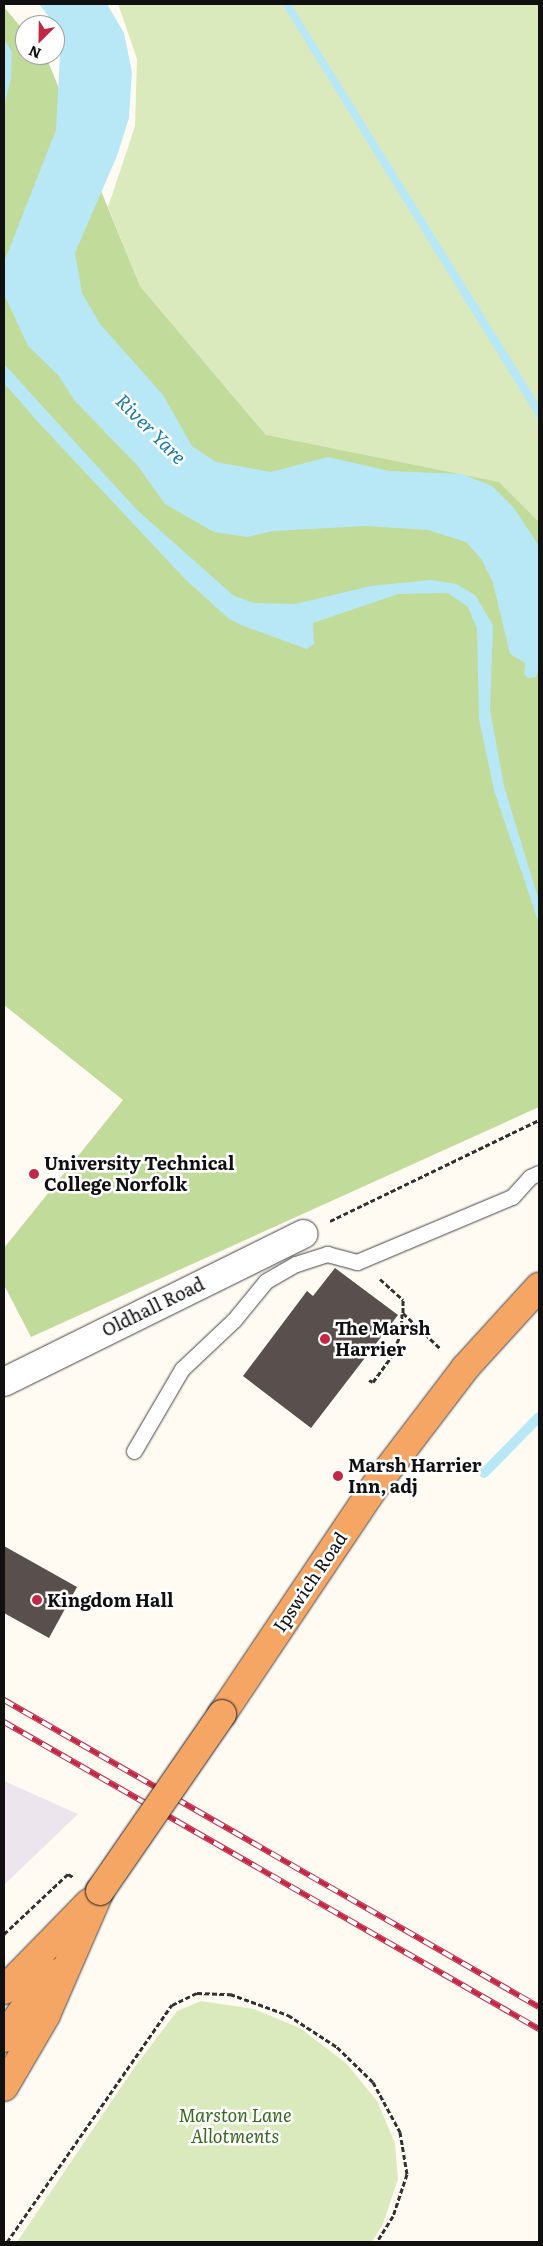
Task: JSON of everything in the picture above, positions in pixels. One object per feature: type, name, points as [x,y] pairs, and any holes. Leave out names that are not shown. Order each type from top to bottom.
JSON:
[{"type":"highway","name":"Ipswich Road","points":[[4,1990],[100,1891],[376,1485],[465,1368],[539,1287]]},
{"type":"highway","name":"Ipswich Road","points":[[4,2087],[46,2015],[100,1891]]},
{"type":"highway","name":"Ipswich Road","points":[[4,2038],[25,2007],[73,1953]]},
{"type":"street","name":"Oldhall Road","points":[[5,1377],[303,1234]]},
{"type":"lane","points":[[134,1451],[182,1370],[234,1320],[266,1281],[296,1264],[327,1254],[356,1262],[512,1197],[530,1178],[539,1173]]},
{"type":"path","points":[[303,1234],[539,1120]]},
{"type":"path","points":[[366,1258],[374,1273],[403,1300],[401,1333],[391,1357],[373,1382],[369,1380]]},
{"type":"path","points":[[402,1313],[434,1343]]},
{"type":"path","points":[[7,2242],[172,2005],[197,1993],[230,1994],[288,2015],[337,2047],[373,2082],[400,2132],[407,2174],[394,2216],[378,2242]]},
{"type":"shaded area","points":[[4,1781],[78,1814],[4,1885]]},
{"type":"green space","points":[[118,4],[539,4],[539,530],[266,435],[140,286],[108,207],[135,126],[137,59]]},
{"type":"green space","points":[[4,7],[15,20],[15,65],[49,65],[140,286],[266,435],[499,482],[539,522],[539,1107],[31,1337],[4,1285],[4,1248],[123,1100],[4,1005]]},
{"type":"green space","name":"Marston Lane Allotments","points":[[201,2001],[254,2009],[300,2028],[346,2063],[377,2101],[395,2143],[398,2179],[383,2224],[372,2242],[17,2242],[134,2068],[177,2011]]},
{"type":"water","name":"River Yare","points":[[39,4],[107,4],[124,33],[132,72],[129,118],[117,156],[75,253],[82,293],[100,324],[163,395],[192,446],[216,462],[271,472],[328,457],[389,471],[462,474],[492,486],[514,508],[539,546],[539,666],[536,677],[528,678],[524,674],[525,663],[510,654],[493,583],[482,560],[466,542],[428,530],[366,526],[273,531],[247,537],[214,532],[165,504],[137,465],[74,400],[59,376],[28,346],[4,294],[4,262],[56,130],[59,65],[65,65],[65,15],[47,15]]},
{"type":"water","points":[[282,4],[291,4],[539,404],[539,421]]},
{"type":"water","points":[[4,39],[12,52],[11,78],[4,107]]},
{"type":"water","points":[[4,364],[137,510],[234,596],[254,603],[295,604],[371,586],[431,580],[456,584],[475,595],[493,625],[490,710],[504,786],[539,901],[539,924],[494,790],[479,719],[477,629],[468,607],[448,593],[398,594],[313,623],[314,644],[307,649],[229,619],[185,579],[37,421],[4,383]]},
{"type":"building","name":"The Marsh Harrier","points":[[335,1268],[398,1315],[311,1428],[243,1376],[307,1291],[313,1296]]},
{"type":"building","name":"Kingdom Hall","points":[[4,1546],[77,1587],[49,1638],[4,1613]]},
{"type":"waterway","points":[[484,1473],[539,1417]]},
{"type":"railway","points":[[4,1700],[539,2007]]},
{"type":"railway","points":[[4,1722],[539,2029]]},
{"type":"place","name":"University Technical College Norfolk","points":[[34,1174]]},
{"type":"place","name":"The Marsh Harrier","points":[[325,1339]]},
{"type":"place","name":"Marsh Harrier Inn, adj","points":[[338,1476]]},
{"type":"place","name":"Kingdom Hall","points":[[37,1600]]}]
